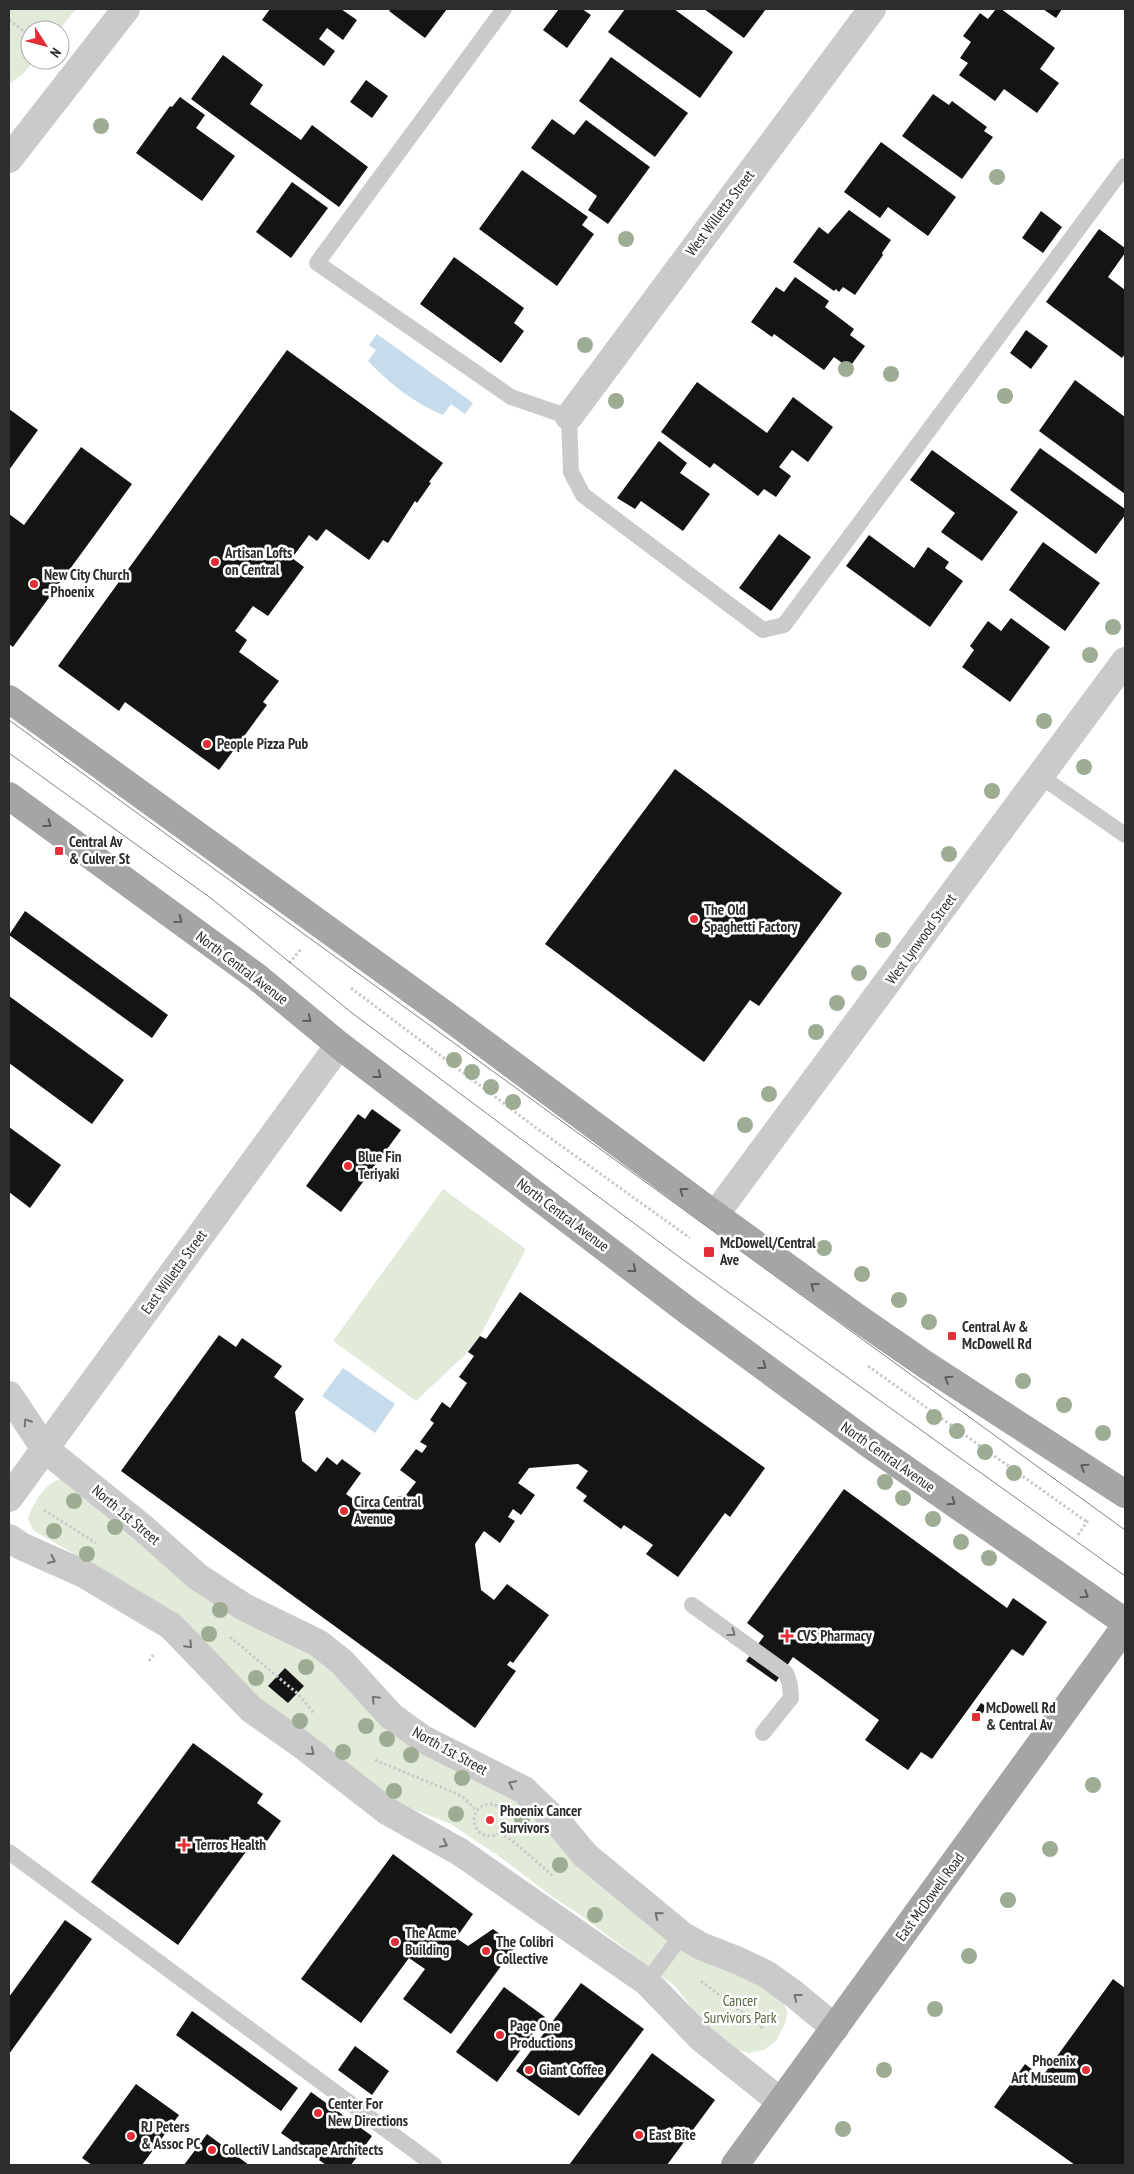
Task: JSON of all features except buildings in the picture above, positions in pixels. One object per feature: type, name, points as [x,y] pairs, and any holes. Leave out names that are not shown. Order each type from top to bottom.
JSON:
[{"type":"main road","points":[[9,699],[443,1012],[715,1214],[926,1365],[1125,1494]]},
{"type":"main road","name":"North Central Avenue","points":[[9,796],[257,977],[340,1045],[688,1311],[872,1446],[1125,1622]]},
{"type":"main road","name":"East McDowell Road","points":[[735,2165],[1125,1627]]},
{"type":"street","points":[[9,159],[126,9]]},
{"type":"street","name":"West Willetta Street","points":[[569,417],[872,9]]},
{"type":"street","name":"West Lynwood Street","points":[[715,1214],[900,968],[1125,661]]},
{"type":"street","name":"East Willetta Street","points":[[9,1498],[340,1045]]},
{"type":"street","name":"North 1st Street","points":[[9,1395],[45,1449],[143,1528],[198,1577],[244,1607],[318,1643],[342,1662],[391,1716],[423,1739],[524,1790],[561,1826],[585,1855],[682,1935],[701,1946],[739,1960],[766,1974],[794,1994],[835,2028]]},
{"type":"street","points":[[9,1538],[22,1546],[84,1574],[171,1626],[251,1709],[302,1745],[372,1801],[427,1835],[460,1852],[647,1982],[702,2038],[781,2102]]},
{"type":"lane","points":[[504,9],[317,263],[511,397],[569,417],[571,472],[583,495],[763,630],[784,625],[1125,166]]},
{"type":"lane","points":[[1040,776],[1125,835]]},
{"type":"lane","points":[[692,1605],[786,1673],[790,1685],[791,1698],[763,1733]]},
{"type":"lane","points":[[9,1852],[434,2165]]},
{"type":"lane","points":[[647,1982],[682,1935]]},
{"type":"path","points":[[9,20],[20,28]]},
{"type":"path","points":[[286,967],[300,948],[308,955]]},
{"type":"path","points":[[347,985],[535,1127]]},
{"type":"path","points":[[884,1378],[1088,1521],[1078,1535]]},
{"type":"path","points":[[44,1510],[89,1538],[102,1549]]},
{"type":"path","points":[[225,1634],[297,1693],[319,1720]]},
{"type":"path","points":[[373,1760],[462,1796],[476,1810]]},
{"type":"path","points":[[484,1804],[499,1806],[505,1815],[503,1829],[495,1835],[482,1835],[473,1824],[476,1810],[484,1804]]},
{"type":"path","points":[[709,1988],[764,2029]]},
{"type":"green space","points":[[9,9],[76,9],[67,20],[20,20],[20,70],[26,70],[9,84]]},
{"type":"green space","points":[[443,1189],[526,1249],[480,1336],[468,1352],[416,1401],[333,1341]]},
{"type":"green space","name":"Cancer Survivors Park","points":[[63,1478],[508,1791],[778,1991],[787,2011],[786,2022],[776,2041],[764,2050],[749,2053],[727,2047],[700,2019],[675,1986],[576,1912],[449,1823],[397,1803],[255,1701],[127,1585],[33,1530],[28,1519],[33,1506],[45,1489]]},
{"type":"water","points":[[377,334],[473,403],[465,414],[451,404],[443,415],[412,399],[385,378],[368,361],[376,350],[369,345]]},
{"type":"water","points":[[343,1368],[395,1404],[375,1433],[322,1396]]},
{"type":"tram line","points":[[9,720],[1125,1530]]},
{"type":"tram line","points":[[9,753],[212,899],[352,1013],[682,1259],[1125,1576]]},
{"type":"place","name":"Artisan Lofts on Central","points":[[215,562]]},
{"type":"place","name":"New City Church - Phoenix","points":[[34,584]]},
{"type":"place","name":"People Pizza Pub","points":[[207,744]]},
{"type":"place","name":"Central Av & Culver St","points":[[59,851]]},
{"type":"place","name":"The Old Spaghetti Factory","points":[[694,919]]},
{"type":"place","name":"Blue Fin Teriyaki","points":[[348,1166]]},
{"type":"place","name":"McDowell/Central Ave","points":[[709,1252]]},
{"type":"place","name":"Central Av & McDowell Rd","points":[[952,1336]]},
{"type":"place","name":"Circa Central Avenue","points":[[344,1511]]},
{"type":"place","name":"CVS Pharmacy","points":[[787,1636]]},
{"type":"place","name":"McDowell Rd & Central Av","points":[[976,1717]]},
{"type":"place","name":"Phoenix Cancer Survivors","points":[[490,1820]]},
{"type":"place","name":"Terros Health","points":[[184,1845]]},
{"type":"place","name":"The Acme Building","points":[[395,1942]]},
{"type":"place","name":"The Colibri Collective","points":[[486,1951]]},
{"type":"place","name":"Page One Productions","points":[[500,2035]]},
{"type":"place","name":"Giant Coffee","points":[[529,2070]]},
{"type":"place","name":"Phoenix Art Museum","points":[[1086,2070]]},
{"type":"place","name":"Center For New Directions","points":[[318,2113]]},
{"type":"place","name":"East Bite","points":[[639,2135]]},
{"type":"place","name":"RJ Peters & Assoc PC","points":[[131,2136]]},
{"type":"place","name":"CollectiV Landscape Architects","points":[[212,2150]]}]
